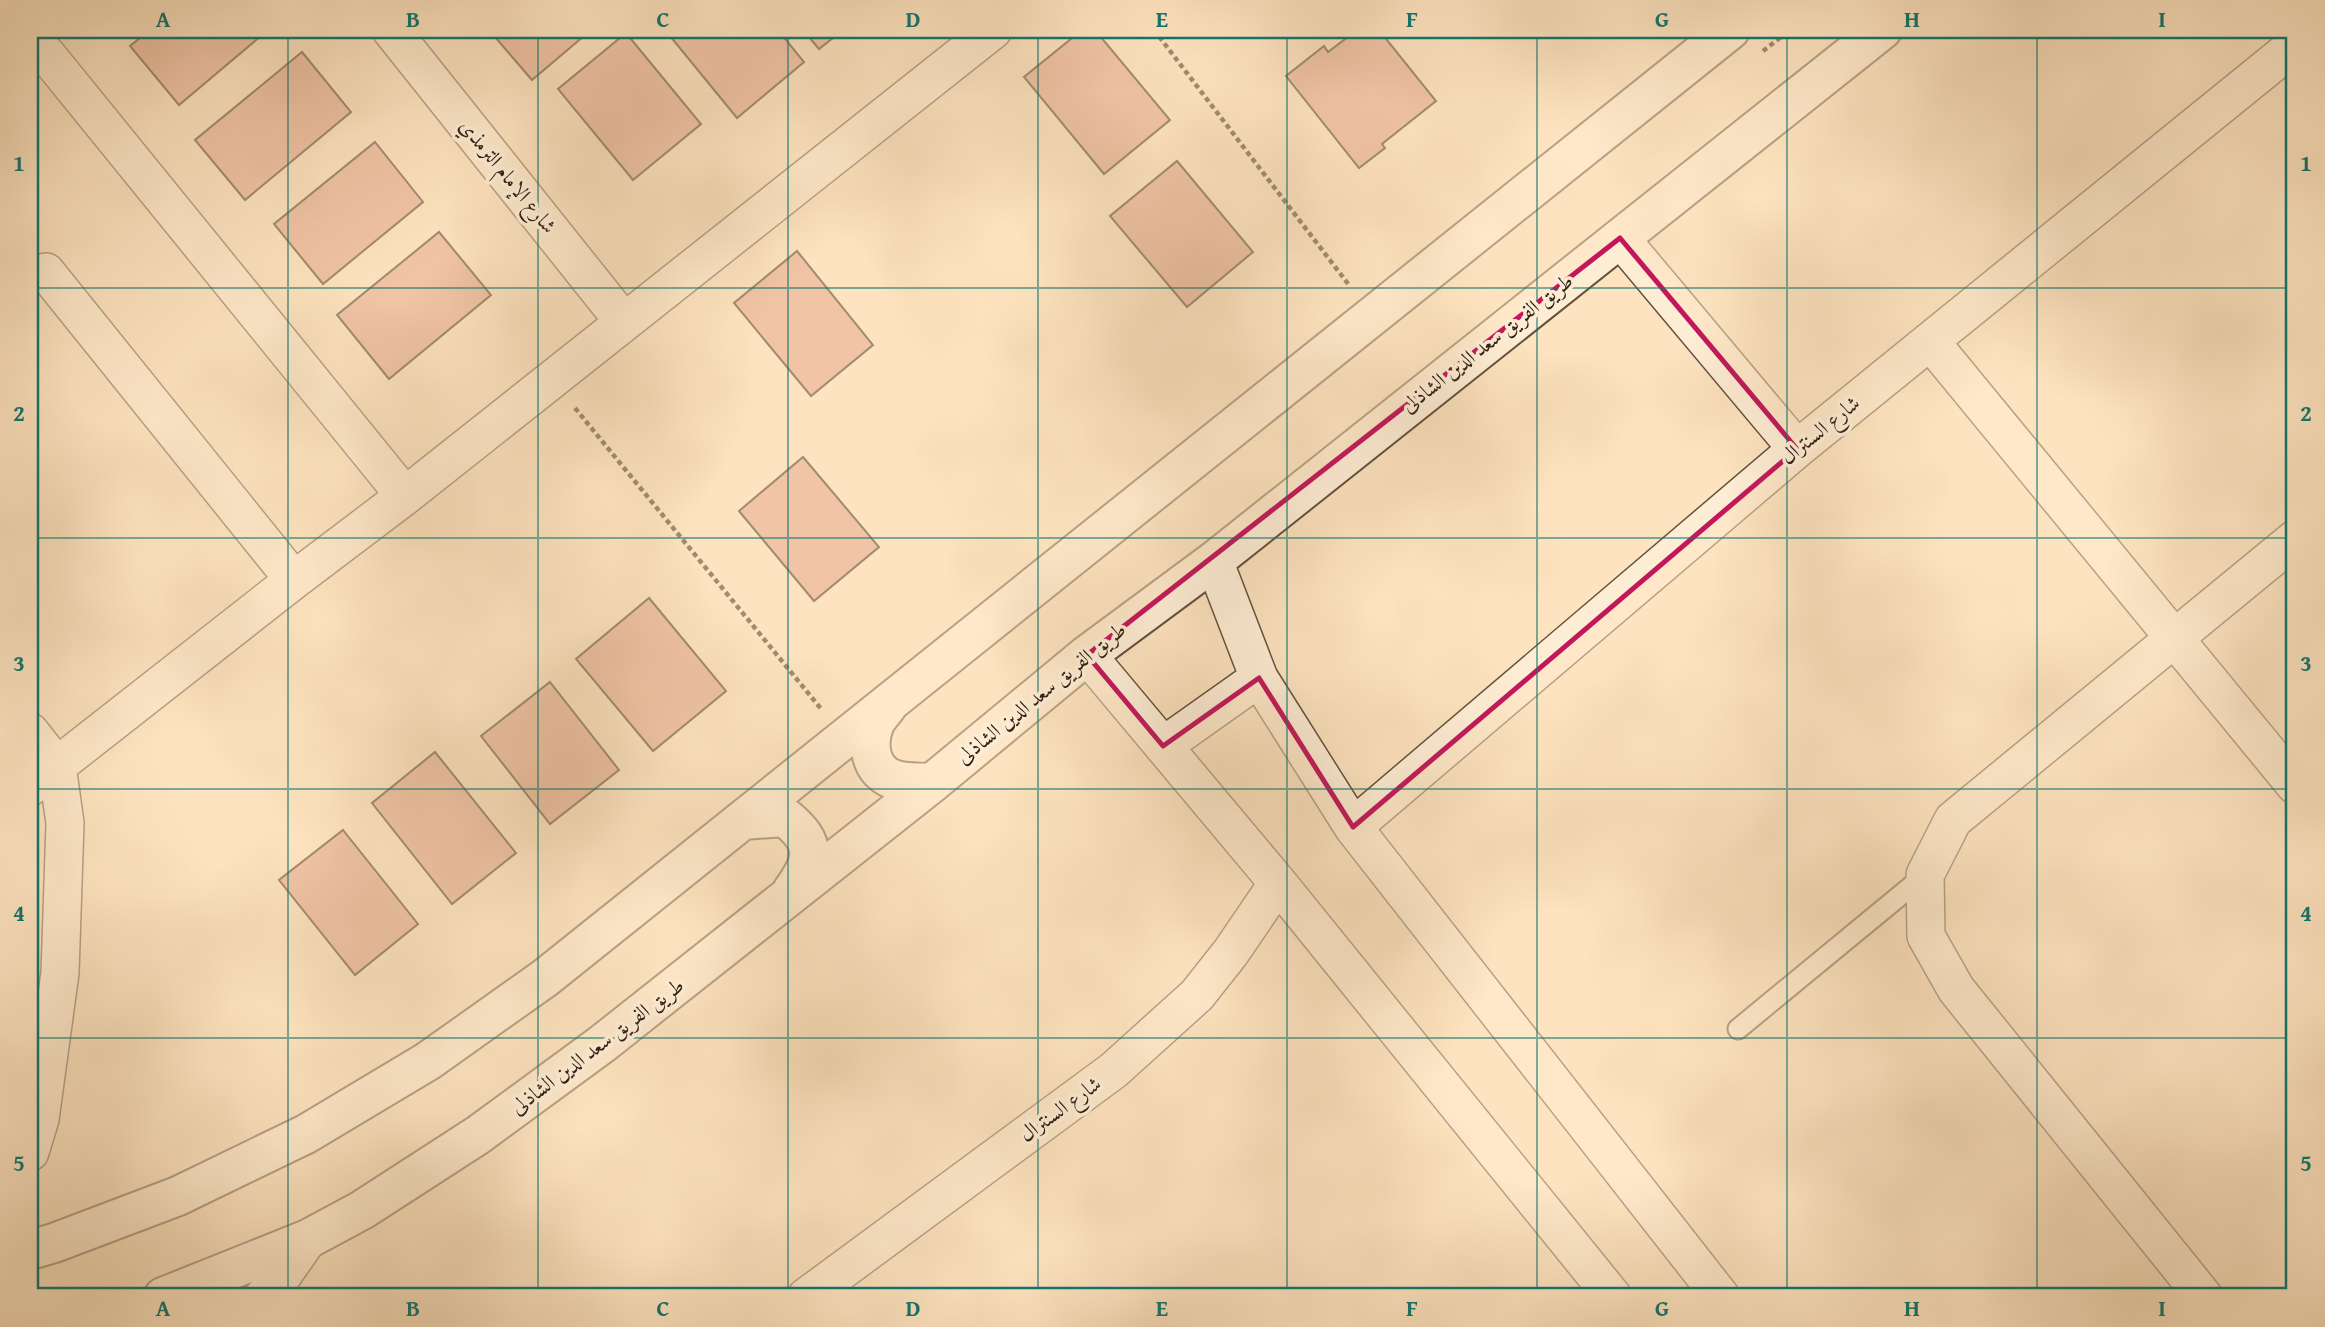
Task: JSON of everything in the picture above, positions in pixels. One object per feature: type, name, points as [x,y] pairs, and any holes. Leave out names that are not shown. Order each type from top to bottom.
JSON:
[{"type":"street","name":"شارع الإمام الترمذي","points":[[391,30],[624,322]]},
{"type":"street","points":[[43,776],[405,496],[993,30]]},
{"type":"street","points":[[30,1250],[177,1196],[306,1134],[428,1061],[545,978],[1730,30]]},
{"type":"street","name":"طريق الفريق سعد الدين الشاذلى","points":[[163,1297],[308,1239],[362,1210],[478,1135],[602,1044],[932,783],[1087,655],[1214,561],[1882,30]]},
{"type":"street","name":"شارع السنترال","points":[[1353,827],[1797,449],[2295,45]]},
{"type":"street","points":[[46,54],[405,496]]},
{"type":"street","points":[[1620,238],[1797,449]]},
{"type":"street","points":[[46,272],[294,580]]},
{"type":"street","points":[[1930,341],[2295,785]]},
{"type":"street","points":[[2204,1297],[1956,989],[1926,936],[1925,875],[1953,820],[2295,539]]},
{"type":"street","points":[[1214,561],[1259,678],[1353,827],[1721,1297]]},
{"type":"street","points":[[1087,655],[1279,883],[1613,1297]]},
{"type":"street","points":[[1163,746],[1259,678]]},
{"type":"street","points":[[889,704],[875,723],[870,750],[875,766],[889,778],[932,783]]},
{"type":"street","points":[[30,732],[43,776],[65,823],[60,973],[40,1119],[30,1152]]},
{"type":"street","points":[[743,820],[785,817],[807,838],[811,850],[804,875],[786,898]]},
{"type":"street","name":"شارع السنترال","points":[[806,1297],[1114,1070],[1197,995],[1279,883]]},
{"type":"street","points":[[263,1297],[278,1283],[308,1239]]},
{"type":"lane","points":[[1738,1029],[1925,875]]},
{"type":"path","points":[[1154,30],[1373,316]]},
{"type":"path","points":[[552,380],[845,739]]},
{"type":"highlighted area","points":[[1620,238],[1797,449],[1353,827],[1259,678],[1163,746],[1087,655]]},
{"type":"building","points":[[150,30],[268,30],[179,105],[130,46]]},
{"type":"building","points":[[489,30],[591,30],[532,80]]},
{"type":"building","points":[[665,30],[778,30],[804,62],[737,118]]},
{"type":"building","points":[[803,30],[843,30],[819,49]]},
{"type":"building","points":[[1082,30],[1095,30],[1170,120],[1104,174],[1024,77]]},
{"type":"building","points":[[1357,30],[1379,30],[1436,101],[1382,144],[1385,148],[1359,168],[1286,76],[1324,46],[1328,52]]},
{"type":"building","points":[[626,33],[701,124],[633,180],[558,89]]},
{"type":"building","points":[[302,52],[351,112],[245,200],[195,140]]},
{"type":"building","points":[[375,142],[423,202],[323,284],[274,224]]},
{"type":"building","points":[[1177,161],[1253,252],[1187,307],[1110,216]]},
{"type":"building","points":[[439,232],[491,295],[389,379],[337,315]]},
{"type":"building","points":[[797,251],[873,345],[811,396],[734,303]]},
{"type":"building","points":[[803,457],[879,547],[814,601],[739,511]]},
{"type":"building","points":[[649,598],[726,691],[653,751],[576,659]]},
{"type":"building","points":[[550,682],[619,770],[550,824],[481,736]]},
{"type":"building","points":[[435,752],[516,853],[452,904],[372,803]]},
{"type":"building","points":[[343,830],[418,924],[355,975],[279,880]]}]
